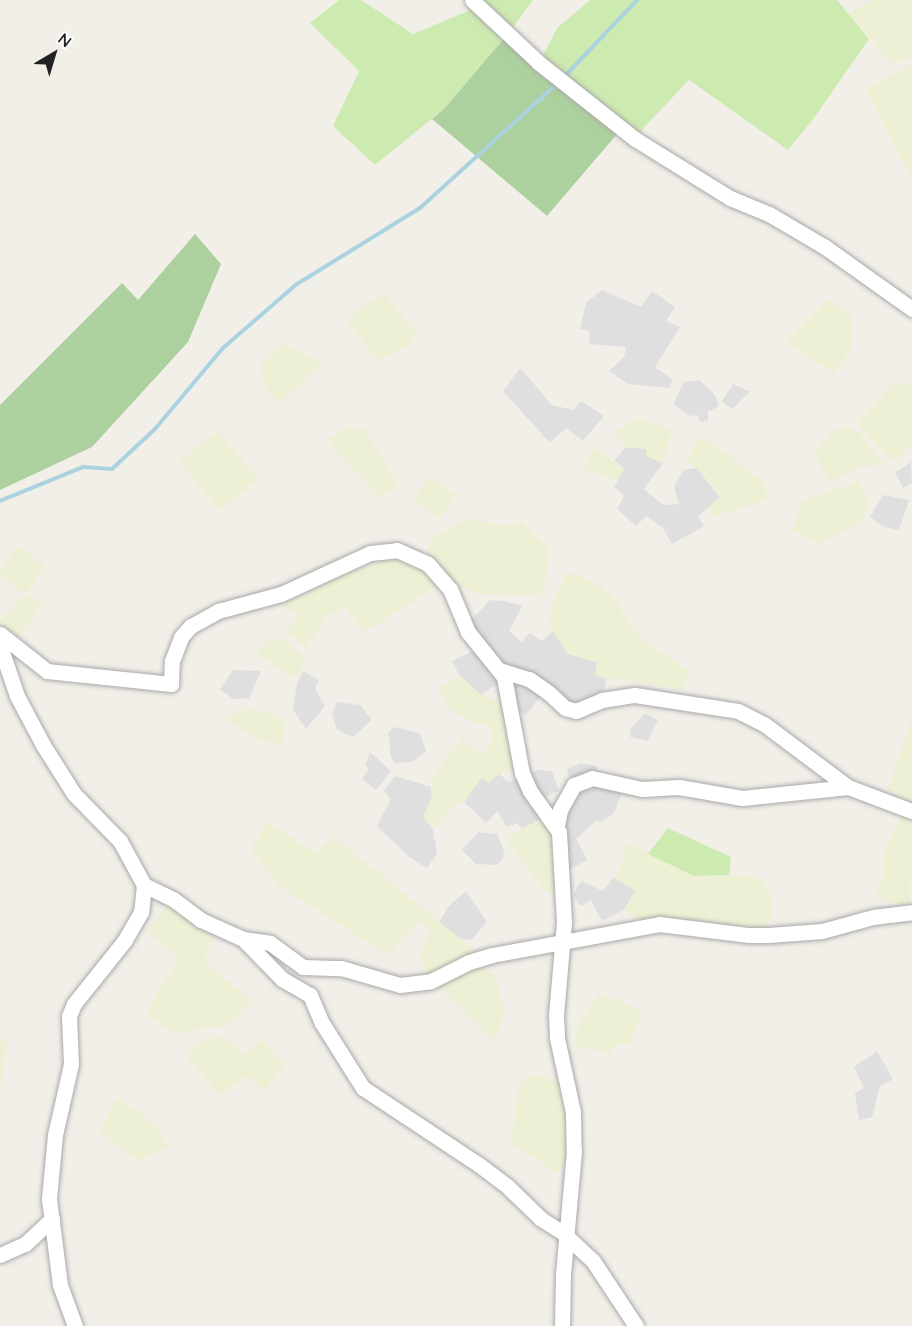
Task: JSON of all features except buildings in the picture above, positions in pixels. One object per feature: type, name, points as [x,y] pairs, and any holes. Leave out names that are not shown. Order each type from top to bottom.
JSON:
[{"type":"street","points":[[472,0],[539,63],[635,139],[730,198],[769,214],[825,247],[912,309]]},
{"type":"street","points":[[0,634],[47,671],[171,684],[170,668],[174,653],[181,637],[191,626],[218,611],[281,594],[370,553],[398,550],[428,564],[450,589],[468,632],[499,670],[508,693],[522,773],[530,792],[557,826]]},
{"type":"street","points":[[0,646],[17,696],[43,745],[74,794],[120,841],[144,885],[141,912],[125,940],[74,1004],[69,1017],[71,1064],[55,1135],[49,1199],[60,1285],[75,1326]]},
{"type":"street","points":[[499,670],[529,679],[565,708],[576,711],[602,700],[634,695],[738,711],[764,724],[848,788],[912,811]]},
{"type":"street","points":[[562,1326],[563,1275],[574,1151],[573,1112],[557,1038],[556,1016],[562,942],[563,872],[557,826],[560,810],[574,785],[592,778],[642,789],[679,787],[742,798],[848,788]]},
{"type":"street","points":[[144,885],[173,899],[201,921],[243,939],[270,943],[303,967],[341,968],[400,985],[431,981],[469,962],[492,955],[658,924],[750,935],[794,933],[822,931],[873,917],[912,912]]},
{"type":"street","points":[[243,939],[282,979],[310,995],[321,1023],[363,1088],[478,1164],[507,1186],[541,1219],[567,1237],[592,1261],[636,1326]]},
{"type":"street","points":[[0,1255],[26,1244],[52,1219]]},
{"type":"shaded area","points":[[602,290],[641,307],[652,291],[675,307],[666,321],[680,327],[655,367],[672,379],[670,388],[628,384],[609,371],[624,357],[626,347],[589,344],[590,331],[580,329],[586,303]]},
{"type":"shaded area","points":[[520,368],[552,405],[573,410],[581,401],[604,416],[583,441],[566,428],[550,443],[503,391]]},
{"type":"shaded area","points":[[699,380],[715,395],[719,406],[708,412],[708,420],[700,422],[698,415],[689,416],[673,404],[684,382]]},
{"type":"shaded area","points":[[733,384],[750,392],[732,409],[722,401]]},
{"type":"shaded area","points":[[626,447],[646,449],[647,456],[663,463],[644,489],[663,505],[679,504],[674,487],[683,470],[697,468],[720,498],[698,516],[704,526],[672,544],[663,528],[646,516],[636,526],[617,509],[624,496],[614,487],[624,469],[614,461]]},
{"type":"shaded area","points":[[911,462],[912,483],[903,488],[895,473]]},
{"type":"shaded area","points":[[883,495],[909,500],[899,530],[884,527],[870,517]]},
{"type":"shaded area","points":[[490,600],[522,606],[509,631],[522,642],[530,633],[542,641],[553,631],[568,654],[597,662],[596,676],[607,678],[602,700],[576,711],[545,690],[526,715],[510,705],[505,678],[481,695],[459,675],[452,661],[481,647],[466,625]]},
{"type":"shaded area","points":[[233,670],[261,671],[249,698],[233,699],[220,689]]},
{"type":"shaded area","points":[[303,671],[319,680],[315,689],[325,706],[306,729],[293,710],[297,683]]},
{"type":"shaded area","points":[[337,702],[360,705],[372,720],[353,737],[337,730],[332,714]]},
{"type":"shaded area","points":[[645,713],[658,720],[648,741],[630,737],[630,730]]},
{"type":"shaded area","points":[[394,727],[420,733],[426,751],[412,762],[395,763],[391,757],[388,733]]},
{"type":"shaded area","points":[[370,752],[391,771],[376,790],[362,779],[369,769],[365,765]]},
{"type":"shaded area","points":[[580,763],[597,766],[598,781],[624,787],[614,813],[602,822],[597,820],[576,839],[587,860],[565,872],[561,810],[577,788],[566,770]]},
{"type":"shaded area","points":[[538,770],[552,771],[559,791],[534,801],[544,811],[539,820],[522,829],[517,823],[507,827],[497,811],[486,823],[464,802],[482,777],[499,774],[509,782]]},
{"type":"shaded area","points":[[395,776],[431,787],[432,798],[423,817],[433,829],[437,854],[427,868],[409,857],[377,826],[391,799],[384,791]]},
{"type":"shaded area","points":[[478,832],[497,834],[504,850],[503,858],[497,865],[476,864],[462,850]]},
{"type":"shaded area","points":[[614,877],[635,891],[624,910],[602,921],[591,900],[581,906],[574,896],[577,886],[582,881],[603,891]]},
{"type":"shaded area","points":[[466,891],[487,922],[472,939],[463,940],[438,924],[448,907]]},
{"type":"shaded area","points":[[877,1051],[893,1079],[880,1086],[872,1117],[859,1120],[855,1093],[864,1088],[854,1067]]},
{"type":"green space","points":[[339,0],[361,0],[413,34],[480,6],[476,0],[533,0],[507,35],[445,108],[375,165],[333,126],[359,71],[310,23]]},
{"type":"green space","points":[[590,0],[837,0],[869,39],[814,118],[788,150],[689,80],[635,137],[540,61],[557,28]]},
{"type":"green space","points":[[871,0],[912,0],[912,56],[908,60],[891,63],[849,14]]},
{"type":"green space","points":[[507,35],[623,127],[547,216],[432,119],[445,108]]},
{"type":"green space","points":[[912,64],[912,177],[894,147],[865,88]]},
{"type":"green space","points":[[195,234],[221,264],[188,342],[92,447],[0,490],[0,405],[122,283],[138,300]]},
{"type":"green space","points":[[386,295],[417,334],[410,344],[378,360],[347,322],[366,304]]},
{"type":"green space","points":[[828,299],[851,316],[851,349],[834,374],[786,342]]},
{"type":"green space","points":[[286,343],[322,364],[280,403],[264,386],[261,363]]},
{"type":"green space","points":[[894,383],[912,386],[912,442],[896,461],[889,458],[856,424]]},
{"type":"green space","points":[[638,417],[672,430],[663,463],[646,456],[646,449],[626,447],[614,433]]},
{"type":"green space","points":[[846,426],[860,433],[883,464],[860,467],[829,482],[814,452],[833,431]]},
{"type":"green space","points":[[345,427],[364,428],[398,483],[380,498],[327,440]]},
{"type":"green space","points":[[218,430],[258,480],[219,511],[179,461]]},
{"type":"green space","points":[[698,438],[710,441],[764,483],[768,500],[710,517],[709,507],[720,497],[697,468],[686,461]]},
{"type":"green space","points":[[595,448],[624,469],[617,482],[582,468]]},
{"type":"green space","points":[[430,476],[456,495],[439,518],[413,499]]},
{"type":"green space","points":[[858,481],[871,503],[858,523],[818,545],[792,530],[803,501]]},
{"type":"green space","points":[[466,519],[507,525],[521,522],[550,550],[543,592],[538,596],[477,594],[452,581],[428,554],[427,544],[443,531]]},
{"type":"green space","points":[[17,546],[45,566],[26,594],[13,587],[0,574]]},
{"type":"green space","points":[[395,556],[425,565],[439,583],[403,609],[363,632],[345,606],[328,616],[306,649],[286,632],[298,617],[283,605],[371,563]]},
{"type":"green space","points":[[574,573],[600,585],[619,604],[624,616],[646,643],[689,670],[684,690],[595,676],[597,662],[568,654],[549,625],[554,597],[565,576]]},
{"type":"green space","points":[[26,594],[44,604],[16,639],[0,625],[0,620]]},
{"type":"green space","points":[[271,636],[279,642],[283,638],[306,658],[298,675],[290,677],[256,653]]},
{"type":"green space","points":[[459,675],[481,695],[510,705],[521,767],[499,774],[488,783],[481,777],[464,802],[451,808],[433,829],[423,817],[432,798],[432,777],[462,738],[482,755],[492,742],[492,728],[467,720],[449,708],[438,689]]},
{"type":"green space","points":[[255,708],[266,715],[271,710],[286,723],[282,744],[260,741],[227,720],[234,713]]},
{"type":"green space","points":[[912,719],[912,803],[888,789]]},
{"type":"green space","points":[[903,813],[912,816],[910,908],[878,898],[876,891],[883,875],[884,851]]},
{"type":"green space","points":[[539,820],[551,825],[561,888],[552,894],[544,891],[507,841],[513,834]]},
{"type":"green space","points":[[266,822],[316,852],[333,836],[478,953],[428,975],[419,955],[431,929],[418,921],[388,955],[280,887],[251,850]]},
{"type":"green space","points":[[668,828],[731,857],[729,875],[694,876],[648,854]]},
{"type":"green space","points":[[628,842],[694,876],[751,876],[763,881],[768,887],[772,905],[771,918],[765,929],[642,922],[624,910],[635,891],[614,877],[625,855],[621,851]]},
{"type":"green space","points":[[173,899],[217,928],[204,962],[253,1001],[228,1026],[171,1033],[146,1012],[179,959],[147,931]]},
{"type":"green space","points":[[476,965],[495,974],[505,1013],[494,1041],[440,986]]},
{"type":"green space","points":[[600,993],[643,1012],[630,1044],[615,1046],[610,1054],[573,1045],[580,1021]]},
{"type":"green space","points":[[225,1036],[244,1055],[262,1040],[286,1064],[265,1090],[245,1076],[221,1096],[185,1056],[204,1040]]},
{"type":"green space","points":[[0,1039],[8,1042],[0,1093]]},
{"type":"green space","points":[[530,1076],[544,1076],[569,1090],[573,1152],[557,1173],[511,1143],[519,1085]]},
{"type":"green space","points":[[116,1097],[156,1125],[170,1147],[138,1162],[99,1131]]},
{"type":"waterway","points":[[563,78],[637,0]]},
{"type":"waterway","points":[[0,501],[83,467],[112,469],[155,429],[223,348],[297,284],[420,208],[558,83]]}]
